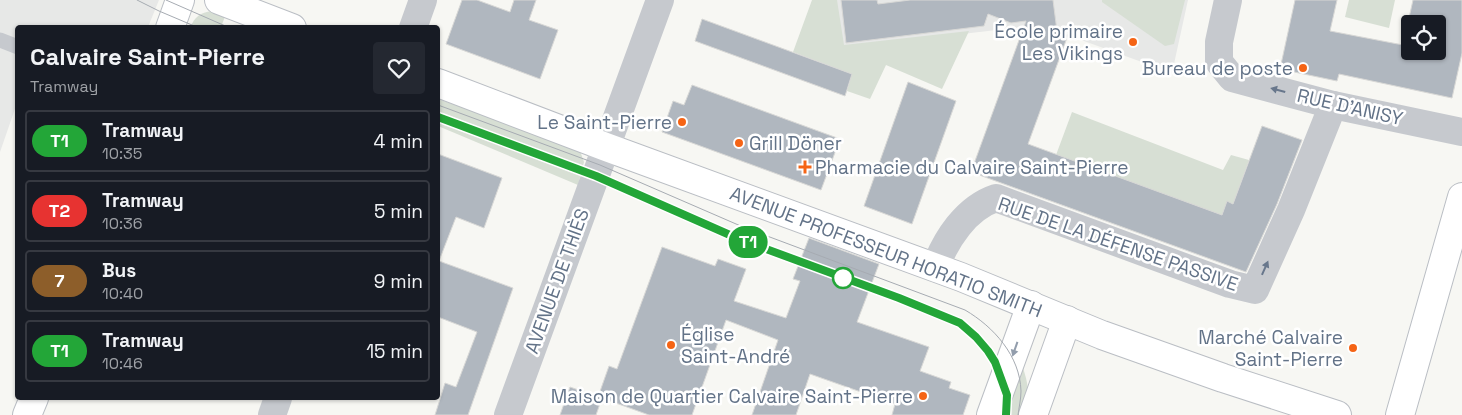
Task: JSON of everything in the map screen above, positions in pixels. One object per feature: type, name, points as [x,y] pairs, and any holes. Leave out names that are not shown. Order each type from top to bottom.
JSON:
[{"type":"street","points":[[171,25],[180,0]]},
{"type":"street","points":[[219,0],[284,25]]},
{"type":"street","points":[[414,25],[423,0]]},
{"type":"street","name":"AVENUE DE THIÈS","points":[[508,415],[660,0]]},
{"type":"street","name":"RUE D'ANISY","points":[[1228,0],[1219,42],[1219,62],[1232,78],[1333,105],[1462,132]]},
{"type":"street","name":"AVENUE PROFESSEUR HORATIO SMITH","points":[[440,84],[935,268],[1223,378],[1337,415]]},
{"type":"street","name":"RUE DE LA DÉFENSE PASSIVE","points":[[935,268],[943,248],[967,216],[983,202],[996,198],[1230,284],[1255,290],[1291,210],[1333,105]]},
{"type":"street","points":[[1400,415],[1462,197]]},
{"type":"street","points":[[991,415],[1031,305]]},
{"type":"street","points":[[1032,415],[1067,320]]},
{"type":"street","points":[[28,415],[33,400]]},
{"type":"street","points":[[272,415],[277,400]]},
{"type":"lane","points":[[0,40],[15,46]]},
{"type":"shaded area","points":[[0,0],[159,0],[149,25],[15,25],[15,109],[0,152]]},
{"type":"shaded area","points":[[812,0],[837,0],[844,45],[969,31],[942,89],[886,65],[870,99],[847,91],[852,74],[793,52]]},
{"type":"shaded area","name":"École primaire Les Vikings","points":[[828,0],[1188,0],[1172,73],[1040,25],[834,49]]},
{"type":"shaded area","points":[[1102,0],[1185,0],[1174,44],[1165,46],[1102,2]]},
{"type":"shaded area","points":[[1349,0],[1395,0],[1389,28],[1345,17]]},
{"type":"shaded area","points":[[212,11],[226,14],[222,25],[192,25],[198,16]]},
{"type":"shaded area","points":[[440,100],[579,148],[584,162],[578,185],[440,127]]},
{"type":"shaded area","points":[[1072,112],[1223,170],[1231,155],[1249,160],[1233,204],[1227,202],[1222,215],[1056,155]]},
{"type":"shaded area","points":[[1020,359],[1028,386],[1026,415],[1000,415]]},
{"type":"building","points":[[462,0],[477,0],[510,12],[514,0],[536,0],[529,20],[558,30],[540,79],[446,44]]},
{"type":"building","points":[[841,0],[877,0],[878,4],[910,0],[1053,0],[1057,31],[1068,35],[1028,144],[1222,215],[1227,201],[1233,204],[1262,126],[1302,140],[1277,204],[1246,272],[971,172],[1026,21],[1011,23],[988,14],[984,26],[846,43]]},
{"type":"building","points":[[1295,0],[1337,0],[1330,31],[1401,45],[1401,60],[1446,60],[1446,15],[1410,15],[1413,0],[1462,0],[1462,53],[1452,98],[1339,74],[1337,81],[1280,69]]},
{"type":"building","points":[[702,19],[852,74],[845,96],[695,41]]},
{"type":"building","points":[[908,82],[956,101],[912,224],[864,206]]},
{"type":"building","points":[[692,85],[840,139],[821,190],[662,132],[673,101],[684,105]]},
{"type":"building","points":[[440,155],[502,178],[484,228],[456,217],[440,258]]},
{"type":"building","points":[[809,238],[879,264],[857,322],[929,347],[920,371],[951,382],[949,388],[970,395],[963,415],[892,415],[895,404],[810,374],[796,415],[752,415],[778,340],[726,320],[692,415],[649,415],[602,398],[596,415],[560,415],[570,387],[598,397],[609,366],[617,369],[662,247],[715,266],[718,259],[746,269],[734,301],[786,318],[800,281],[793,279]]},
{"type":"building","points":[[440,261],[513,288],[468,415],[435,415],[445,383],[456,387],[477,332],[440,318]]},
{"type":"tram line","points":[[137,0],[192,25]]},
{"type":"tram line","points":[[166,0],[223,25]]},
{"type":"tram line","points":[[440,106],[600,165],[743,227],[965,310],[986,325],[1004,344],[1010,354],[1019,378],[1021,394],[1018,415]]},
{"type":"tram line","points":[[440,118],[596,176],[739,239],[960,323],[976,337],[995,362],[1007,395],[1006,415]]},
{"type":"tram line","name":"T1","points":[[440,118],[551,158],[739,239],[899,298],[960,323],[976,337],[995,362],[1007,395],[1006,415]]},
{"type":"place","name":"École primaire Les Vikings","points":[[1133,42]]},
{"type":"place","name":"Bureau de poste","points":[[1303,68]]},
{"type":"place","name":"Le Saint-Pierre","points":[[682,122]]},
{"type":"place","name":"Grill Döner","points":[[739,143]]},
{"type":"place","name":"Pharmacie du Calvaire Saint-Pierre","points":[[805,167]]},
{"type":"place","name":"Église Saint-André","points":[[671,345]]},
{"type":"place","name":"Marché Calvaire Saint-Pierre","points":[[1353,348]]},
{"type":"place","name":"Maison de Quartier Calvaire Saint-Pierre","points":[[923,396]]}]
